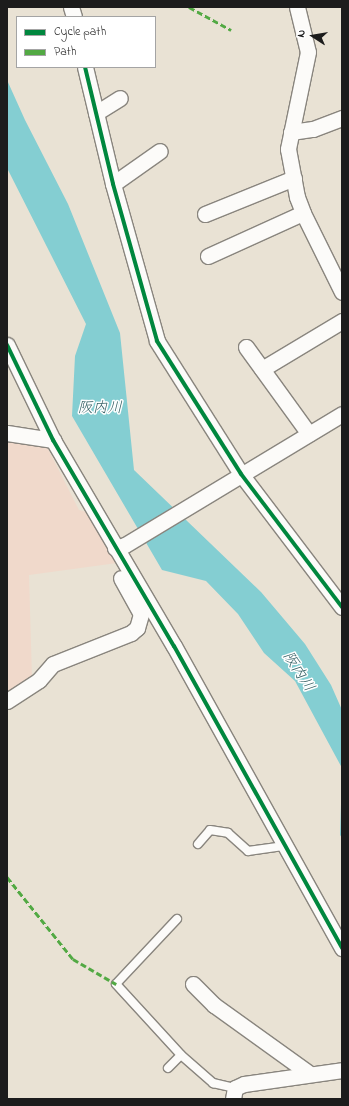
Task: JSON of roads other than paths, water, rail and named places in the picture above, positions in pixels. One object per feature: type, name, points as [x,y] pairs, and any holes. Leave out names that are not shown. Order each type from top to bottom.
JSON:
[{"type":"street","points":[[297,7],[308,52],[288,149],[303,213],[342,292]]},
{"type":"street","points":[[85,68],[113,184],[157,341],[237,476],[342,607]]},
{"type":"street","points":[[96,113],[120,98]]},
{"type":"street","points":[[291,132],[313,129],[342,118]]},
{"type":"street","points":[[113,184],[160,151]]},
{"type":"street","points":[[205,214],[294,178]]},
{"type":"street","points":[[208,256],[303,213]]},
{"type":"street","points":[[262,370],[342,321]]},
{"type":"street","points":[[7,345],[53,440],[120,546],[125,566],[174,646],[342,948]]},
{"type":"street","points":[[246,347],[309,434]]},
{"type":"street","points":[[120,546],[342,414]]},
{"type":"street","points":[[7,432],[53,440]]},
{"type":"street","points":[[7,701],[39,680],[53,664],[131,633],[137,628],[141,614],[121,576],[125,566]]},
{"type":"street","points":[[193,984],[214,1005],[310,1074]]},
{"type":"street","points":[[234,1094],[244,1084],[342,1070]]},
{"type":"lane","points":[[198,844],[210,830],[228,833],[248,851],[285,846]]},
{"type":"lane","points":[[177,919],[116,984],[181,1055],[213,1084],[234,1094]]},
{"type":"lane","points":[[168,1068],[181,1055]]},
{"type":"water","name":"阪内川","points":[[7,80],[25,120],[68,204],[120,333],[134,470],[261,592],[305,644],[331,685],[342,710],[342,768],[295,681],[264,653],[238,614],[206,581],[162,570],[72,416],[75,356],[86,324],[7,168]]},
{"type":"water","points":[[342,775],[342,838],[340,835]]}]
